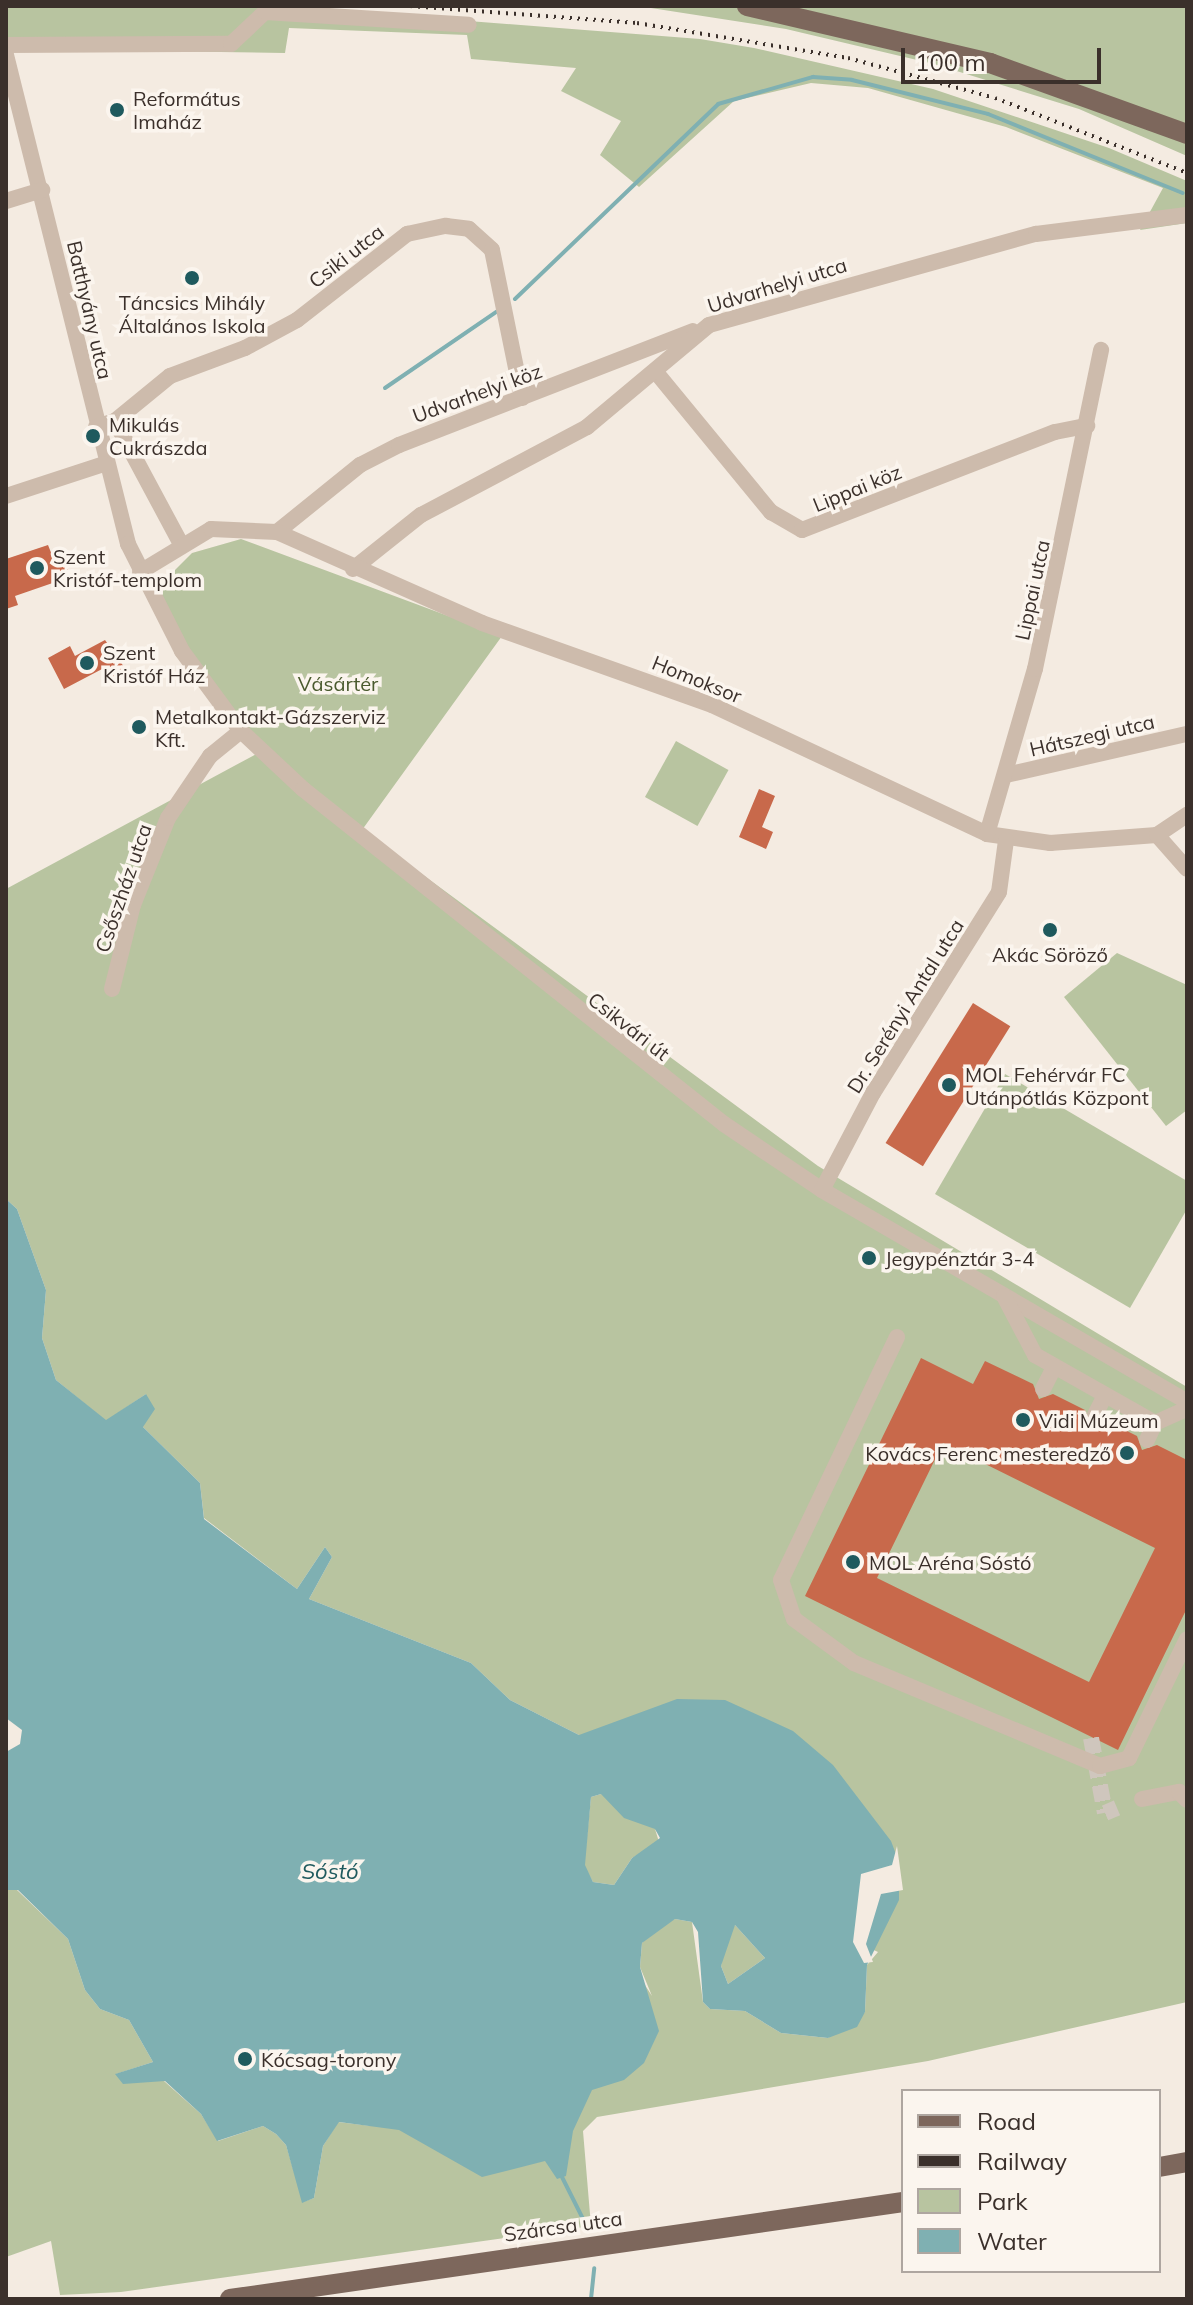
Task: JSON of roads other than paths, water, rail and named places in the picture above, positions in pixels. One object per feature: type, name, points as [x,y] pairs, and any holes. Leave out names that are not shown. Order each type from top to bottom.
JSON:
[{"type":"main road","points":[[747,6],[990,63],[1187,134]]},
{"type":"main road","points":[[1161,2167],[1187,2162]]},
{"type":"main road","name":"Szárcsa utca","points":[[230,2299],[901,2202]]},
{"type":"street","points":[[6,45],[231,44],[265,12],[469,25]]},
{"type":"street","name":"Batthyány utca","points":[[6,55],[42,190],[104,464],[140,572]]},
{"type":"street","points":[[6,201],[42,190]]},
{"type":"street","name":"Udvarhelyi utca","points":[[353,569],[421,515],[587,427],[709,325],[1036,234],[1187,215]]},
{"type":"street","name":"Csiki utca","points":[[96,427],[115,421],[170,376],[245,348],[297,320],[407,234],[446,226],[469,229],[492,250],[522,398]]},
{"type":"street","name":"Udvarhelyi köz","points":[[277,532],[360,465],[424,433],[709,325]]},
{"type":"street","name":"Lippai utca","points":[[987,834],[1006,775],[1087,426],[1101,350]]},
{"type":"street","name":"Lippai köz","points":[[655,371],[771,512],[802,530],[1055,432],[1087,426]]},
{"type":"street","points":[[115,421],[181,544]]},
{"type":"street","points":[[6,496],[104,464]]},
{"type":"street","name":"Homoksor","points":[[140,572],[181,544],[211,529],[277,532],[353,569],[712,705],[987,834],[1006,840],[1092,843],[1157,835]]},
{"type":"street","name":"Csikvári út","points":[[140,572],[182,651],[241,731],[303,789],[636,1057],[822,1190],[1187,1402]]},
{"type":"street","name":"Csőszház utca","points":[[112,989],[133,905],[168,818],[210,756],[241,731]]},
{"type":"street","name":"Hátszegi utca","points":[[1006,775],[1187,734]]},
{"type":"street","points":[[1187,815],[1157,835],[1187,869]]},
{"type":"street","name":"Dr. Serényi Antal utca","points":[[822,1190],[873,1093],[999,892],[1006,840]]},
{"type":"street","points":[[1003,1295],[1035,1355],[1155,1423]]},
{"type":"street","points":[[897,1337],[781,1580],[794,1619],[854,1663],[1100,1766],[1129,1758],[1187,1639]]},
{"type":"street","points":[[1043,1389],[1054,1367]]},
{"type":"street","points":[[1095,1415],[1105,1395]]},
{"type":"street","points":[[1147,1440],[1155,1423],[1187,1409]]},
{"type":"street","points":[[1142,1799],[1179,1792],[1187,1800]]},
{"type":"water","name":"Sóstó","points":[[6,1199],[17,1209],[46,1290],[42,1338],[56,1380],[106,1420],[146,1394],[155,1409],[143,1427],[200,1483],[204,1519],[297,1589],[325,1547],[332,1557],[309,1599],[471,1663],[510,1700],[579,1735],[677,1699],[725,1700],[793,1731],[833,1765],[891,1841],[899,1862],[899,1900],[867,1965],[865,2012],[857,2027],[828,2038],[781,2033],[745,2011],[710,2009],[703,2002],[698,1932],[692,1922],[675,1919],[642,1943],[640,1967],[659,2031],[644,2063],[624,2080],[592,2090],[573,2131],[566,2176],[557,2179],[545,2161],[482,2177],[399,2130],[339,2122],[323,2146],[314,2198],[302,2203],[286,2145],[276,2134],[263,2126],[217,2141],[201,2114],[165,2081],[123,2084],[115,2074],[153,2062],[129,2020],[100,2009],[85,1990],[68,1939],[18,1890],[6,1890],[6,1752],[20,1744],[22,1730],[6,1718]],"holes":[[[601,1794],[624,1818],[655,1829],[660,1838],[632,1858],[614,1885],[593,1882],[585,1865],[591,1797]],[[735,1925],[765,1958],[728,1984],[721,1966]]]},
{"type":"waterway","points":[[515,299],[718,104],[813,77],[852,80],[988,114],[1183,193]]},
{"type":"waterway","points":[[385,388],[499,310]]},
{"type":"waterway","points":[[562,2177],[589,2231]]},
{"type":"waterway","points":[[591,2299],[594,2268]]},
{"type":"tunnel","points":[[1091,1738],[1105,1813],[1117,1808]]},
{"type":"railway","points":[[410,6],[637,23],[848,58],[995,98],[1187,173]]},
{"type":"place","name":"Református Imaház","points":[[117,110]]},
{"type":"place","name":"Táncsics Mihály Általános Iskola","points":[[192,278]]},
{"type":"place","name":"Mikulás Cukrászda","points":[[93,436]]},
{"type":"place","name":"Szent Kristóf-templom","points":[[37,568]]},
{"type":"place","name":"Szent Kristóf Ház","points":[[87,663]]},
{"type":"place","name":"Metalkontakt-Gázszerviz Kft.","points":[[139,727]]},
{"type":"place","name":"Akác Söröző","points":[[1050,930]]},
{"type":"place","name":"MOL Fehérvár FC Utánpótlás Központ","points":[[949,1085]]},
{"type":"place","name":"Jegypénztár 3-4","points":[[869,1258]]},
{"type":"place","name":"Vidi Múzeum","points":[[1023,1420]]},
{"type":"place","name":"Kovács Ferenc mesteredző","points":[[1127,1453]]},
{"type":"place","name":"MOL Aréna Sóstó","points":[[853,1562]]},
{"type":"place","name":"Kócsag-torony","points":[[245,2059]]},
{"type":"park label","name":"Vásártér","points":[[338,683]]}]
